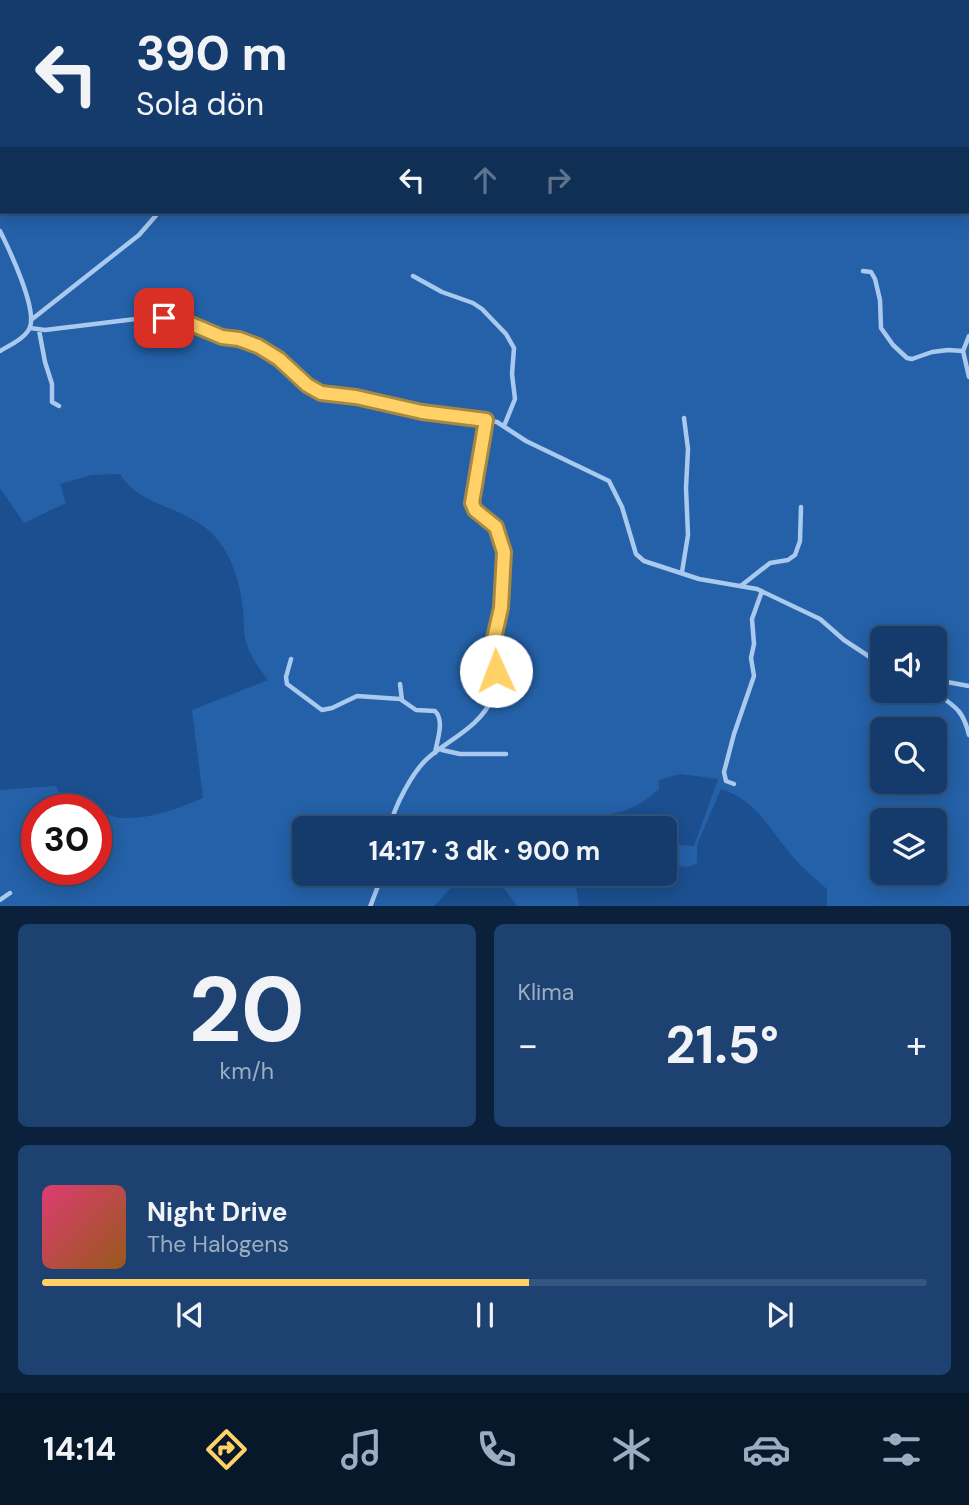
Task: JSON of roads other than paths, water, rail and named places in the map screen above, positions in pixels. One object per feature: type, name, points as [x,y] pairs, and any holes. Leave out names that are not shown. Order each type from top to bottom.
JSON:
[{"type":"street","points":[[31,320],[139,236],[157,214]]},
{"type":"street","points":[[0,231],[29,305],[31,320],[30,328],[0,351]]},
{"type":"street","points":[[863,271],[871,272],[875,279],[881,307],[881,328],[907,358],[912,359],[932,352],[963,351]]},
{"type":"street","points":[[414,276],[442,292],[473,303],[506,334],[514,348],[512,374],[515,400],[504,426]]},
{"type":"street","points":[[30,328],[39,330],[144,318],[184,321],[222,337],[239,339],[258,346],[279,359],[307,385],[321,393],[356,397],[412,411],[497,422],[526,441],[609,481],[622,507],[634,549],[640,558],[699,579],[762,591],[820,619],[844,640],[870,656]]},
{"type":"street","points":[[39,330],[44,362],[52,384],[52,402],[59,406]]},
{"type":"street","points":[[969,336],[963,351],[969,377]]},
{"type":"street","points":[[682,572],[688,536],[688,449],[684,418]]},
{"type":"street","points":[[395,816],[422,764],[471,728],[493,697],[496,684],[493,643],[501,608],[504,552],[496,527],[475,510],[472,503],[486,420]]},
{"type":"street","points":[[741,585],[770,563],[788,560],[795,555],[800,541],[803,517],[801,508]]},
{"type":"street","points":[[734,785],[726,781],[724,772],[754,676],[751,658],[754,644],[752,619],[762,591]]},
{"type":"street","points":[[291,659],[287,684],[322,710],[357,696],[402,700],[416,710],[432,710],[439,714],[435,754]]},
{"type":"street","points":[[947,682],[969,686]]},
{"type":"street","points":[[400,684],[402,700]]},
{"type":"street","points":[[947,701],[960,711],[966,720],[969,735]]},
{"type":"street","points":[[441,750],[460,754],[506,754]]},
{"type":"street","points":[[370,906],[378,886]]},
{"type":"street","points":[[0,900],[10,893]]}]
